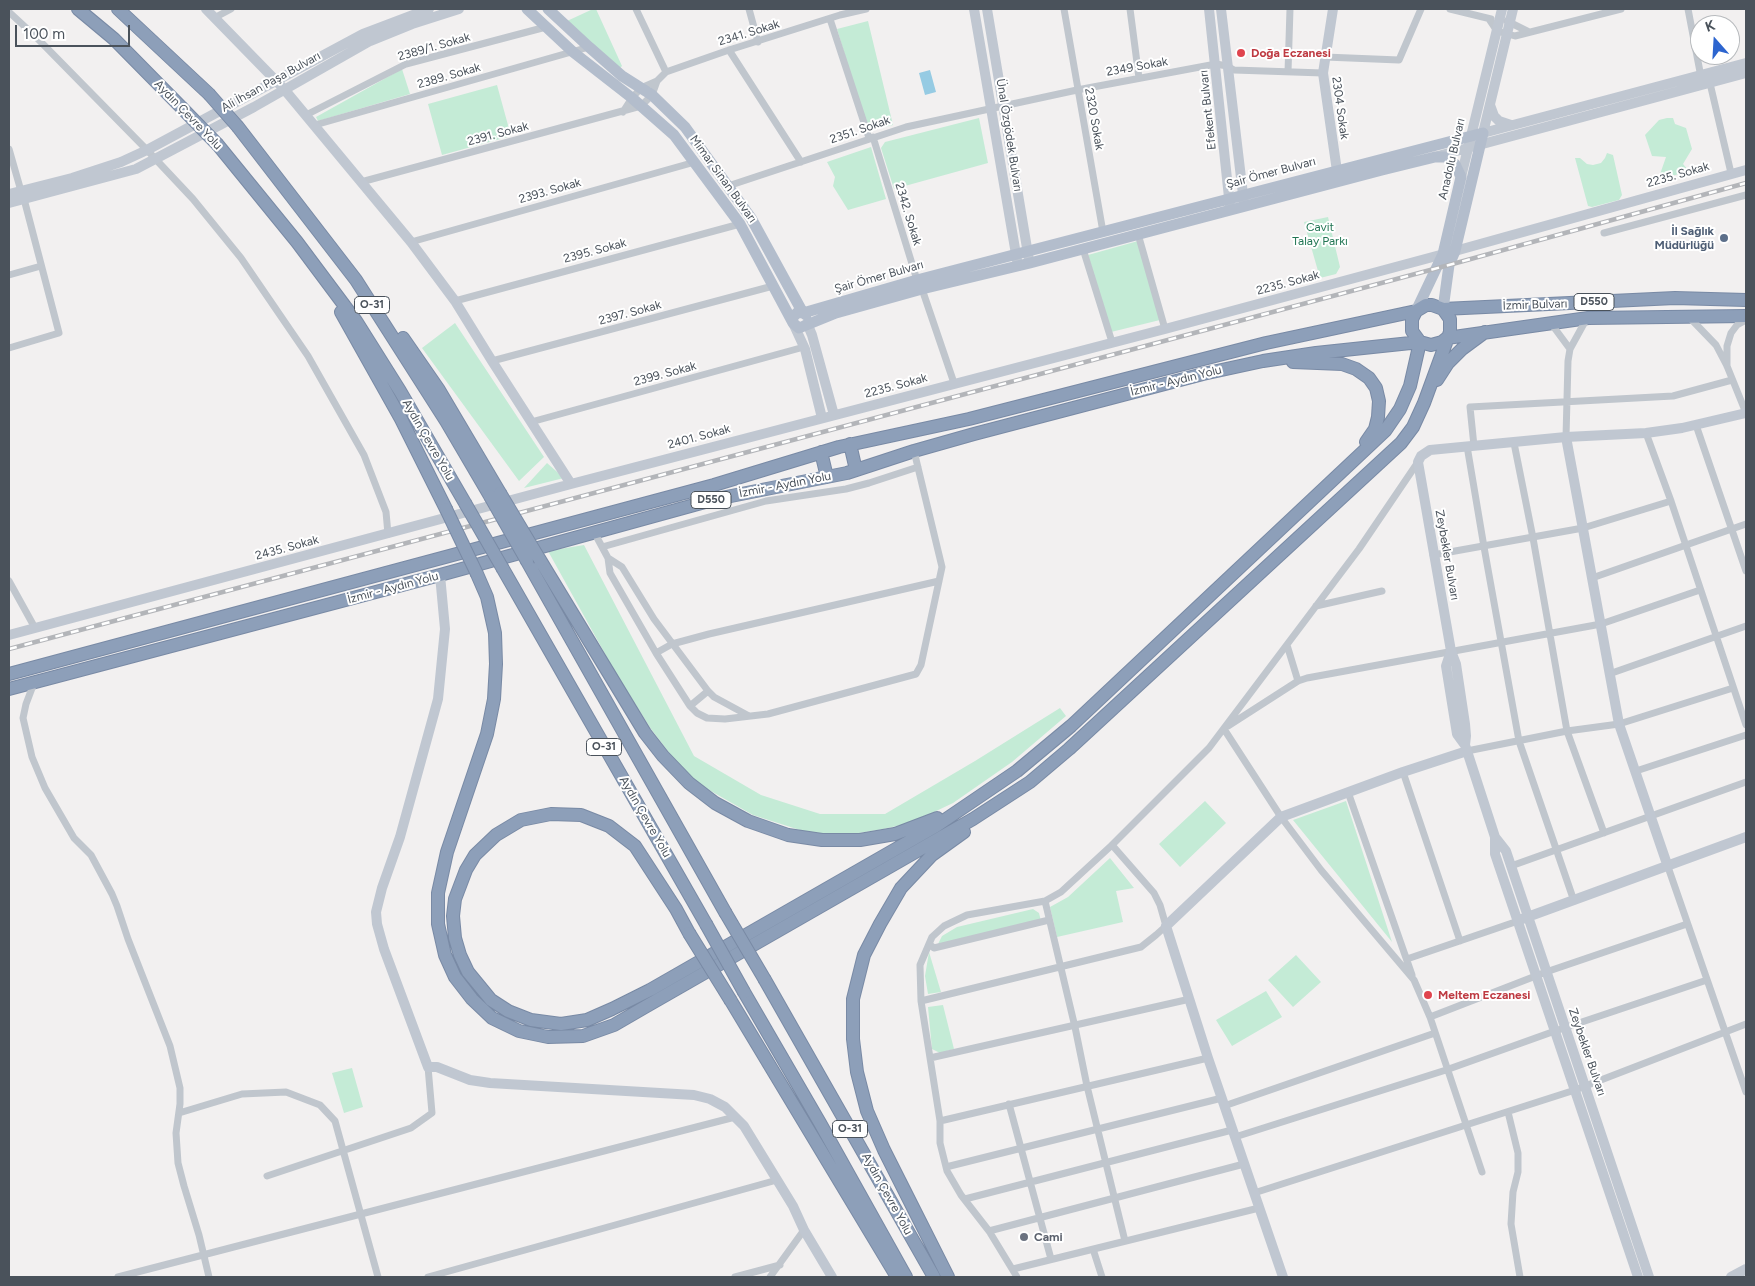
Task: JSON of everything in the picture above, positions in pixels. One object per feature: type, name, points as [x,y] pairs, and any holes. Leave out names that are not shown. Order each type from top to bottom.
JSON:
[{"type":"highway","name":"Aydın Çevre Yolu","points":[[78,9],[114,39],[218,145],[315,266],[356,321],[400,391],[503,569],[906,1277]]},
{"type":"highway","name":"Aydın Çevre Yolu","points":[[118,9],[209,94],[238,127],[356,280],[495,494],[534,560],[725,912],[766,980],[934,1277]]},
{"type":"highway","points":[[315,266],[401,419],[487,597],[495,633],[494,700],[487,734],[446,852],[438,893],[438,924],[445,955],[455,977],[472,999],[492,1018],[519,1031],[548,1038],[583,1036],[614,1024],[973,819],[1030,782]]},
{"type":"highway","name":"İzmir Bulvarı","points":[[1416,311],[1426,305],[1443,308],[1675,298],[1746,300]]},
{"type":"highway","points":[[1424,404],[1451,325],[1443,308]]},
{"type":"highway","points":[[897,1277],[731,1001],[689,933],[676,909],[636,846],[609,826],[581,815],[551,814],[521,820],[496,834],[474,855],[455,899],[453,916],[455,938],[468,972],[491,1000],[508,1011],[532,1020],[561,1024],[588,1020],[650,990],[936,826],[1017,772],[1071,726],[1386,431],[1400,409],[1410,386],[1420,342],[1412,331],[1412,319],[1416,311]]},
{"type":"highway","name":"İzmir - Aydın Yolu","points":[[9,674],[714,485],[850,444],[969,419],[1266,342],[1416,311]]},
{"type":"highway","name":"İzmir Bulvarı","points":[[1446,338],[1588,318],[1746,316]]},
{"type":"highway","points":[[948,1277],[884,1150],[867,1110],[856,1064],[853,1039],[853,999],[864,955],[880,924],[901,888],[932,855],[1030,782],[1070,749],[1401,443],[1413,427],[1448,363],[1462,349],[1486,331]]},
{"type":"highway","name":"İzmir - Aydın Yolu","points":[[9,690],[716,499],[856,470],[914,451],[1203,374],[1263,361],[1420,342],[1437,344],[1446,338]]},
{"type":"highway","points":[[1263,361],[1342,364],[1356,369],[1369,378],[1376,388],[1379,401],[1378,417],[1375,429],[1348,466]]},
{"type":"highway","points":[[850,444],[856,470]]},
{"type":"highway","points":[[821,452],[827,477]]},
{"type":"highway","points":[[534,560],[645,733],[689,783],[715,803],[731,812],[748,821],[788,835],[822,840],[860,840],[895,834],[929,822],[978,799]]},
{"type":"main road","name":"Mimar Sinan Bulvarı","points":[[527,9],[573,52],[632,98],[674,135],[695,162],[723,189]]},
{"type":"main road","name":"Mimar Sinan Bulvarı","points":[[548,9],[622,76],[652,96],[685,127],[805,318]]},
{"type":"main road","name":"Anadolu Bulvarı","points":[[1443,308],[1449,265],[1455,251],[1480,145],[1477,134]]},
{"type":"main road","name":"Şair Ömer Bulvarı","points":[[1022,259],[1103,232],[1244,201],[1337,176],[1477,134]]},
{"type":"main road","name":"Şair Ömer Bulvarı","points":[[1337,176],[1435,157]]},
{"type":"main road","points":[[1435,157],[1446,157],[1455,164],[1461,177]]},
{"type":"main road","name":"Anadolu Bulvarı","points":[[1416,311],[1443,254],[1461,177]]},
{"type":"main road","name":"Şair Ömer Bulvarı","points":[[793,323],[792,318],[796,313],[805,318],[919,284],[1138,234],[1229,204]]},
{"type":"main road","name":"Mimar Sinan Bulvarı","points":[[745,221],[773,286],[793,323]]},
{"type":"street","points":[[206,9],[284,89],[411,242],[455,301],[571,484]]},
{"type":"street","points":[[214,18],[231,9]]},
{"type":"street","name":"Ali İhsan Paşa Bulvarı","points":[[9,203],[23,195],[121,162],[148,150],[275,80],[364,34],[429,9]]},
{"type":"street","name":"Ali İhsan Paşa Bulvarı","points":[[9,194],[23,195],[136,169],[370,41],[412,24],[459,9]]},
{"type":"street","points":[[636,9],[666,72]]},
{"type":"street","points":[[749,9],[758,42]]},
{"type":"street","name":"2341. Sokak","points":[[652,96],[657,81],[666,72],[729,50],[830,19],[840,12],[866,9]]},
{"type":"street","name":"Ünal Özgödek Bulvarı","points":[[974,9],[1022,259]]},
{"type":"street","name":"Ünal Özgödek Bulvarı","points":[[987,9],[1003,104],[1022,259]]},
{"type":"street","name":"2320 Sokak","points":[[1064,9],[1103,232]]},
{"type":"street","points":[[1130,9],[1139,78]]},
{"type":"street","name":"Efekent Bulvarı","points":[[1209,9],[1229,204]]},
{"type":"street","name":"Efekent Bulvarı","points":[[1221,9],[1244,201]]},
{"type":"street","points":[[1288,72],[1290,9]]},
{"type":"street","name":"2304 Sokak","points":[[1333,9],[1323,73],[1337,176]]},
{"type":"street","points":[[1325,57],[1399,60],[1421,9]]},
{"type":"street","points":[[1450,9],[1489,19],[1504,17],[1529,32]]},
{"type":"street","name":"Anadolu Bulvarı","points":[[1461,177],[1468,148],[1477,134],[1490,105],[1504,17],[1513,9]]},
{"type":"street","points":[[1489,19],[1502,32],[1515,36],[1621,9]]},
{"type":"street","points":[[1688,9],[1731,174]]},
{"type":"street","points":[[9,12],[148,150],[193,199],[241,258],[308,356],[364,455],[386,512],[388,534]]},
{"type":"street","name":"2342. Sokak","points":[[830,19],[954,383]]},
{"type":"street","name":"2389/1. Sokak","points":[[306,115],[406,64],[546,27]]},
{"type":"street","name":"Anadolu Bulvarı","points":[[1477,134],[1502,32]]},
{"type":"street","name":"2389. Sokak","points":[[315,125],[589,47]]},
{"type":"street","points":[[729,50],[801,162]]},
{"type":"street","name":"Şair Ömer Bulvarı","points":[[1435,157],[1705,79],[1746,63]]},
{"type":"street","points":[[1216,64],[1227,66],[1234,70],[1323,73]]},
{"type":"street","name":"2349 Sokak","points":[[1003,104],[1216,64]]},
{"type":"street","name":"Şair Ömer Bulvarı","points":[[1477,134],[1705,79],[1746,74]]},
{"type":"street","points":[[623,112],[641,88],[657,81]]},
{"type":"street","points":[[641,106],[652,96]]},
{"type":"street","name":"2351. Sokak","points":[[723,189],[906,126],[1003,104]]},
{"type":"street","points":[[1490,105],[1494,116],[1499,121],[1512,125]]},
{"type":"street","name":"2391. Sokak","points":[[361,182],[641,106]]},
{"type":"street","points":[[9,149],[59,333],[9,348]]},
{"type":"street","name":"2393. Sokak","points":[[411,242],[695,162]]},
{"type":"street","name":"2235. Sokak","points":[[834,415],[1165,329],[1746,170]]},
{"type":"street","points":[[1604,233],[1746,195]]},
{"type":"street","name":"2395. Sokak","points":[[455,301],[745,221]]},
{"type":"street","points":[[1138,234],[1165,329]]},
{"type":"street","points":[[1083,248],[1112,342]]},
{"type":"street","points":[[9,275],[41,266]]},
{"type":"street","name":"2397. Sokak","points":[[492,361],[773,286]]},
{"type":"street","points":[[1017,1277],[989,1231],[964,1199],[946,1168],[940,1142],[940,1121],[921,1001],[920,965],[932,937],[944,926],[967,915],[1045,901],[1060,892],[1112,845],[1209,748],[1359,549],[1418,462],[1420,456],[1430,450],[1566,437],[1646,433],[1696,425],[1746,413],[1727,366],[1716,345],[1689,317]]},
{"type":"street","name":"Mimar Sinan Bulvarı","points":[[805,318],[812,334],[834,415]]},
{"type":"street","points":[[1588,318],[1570,349],[1566,437],[1619,724],[1746,1092]]},
{"type":"street","points":[[1727,366],[1731,333],[1737,324],[1746,320]]},
{"type":"street","points":[[1550,322],[1570,349]]},
{"type":"street","name":"Mimar Sinan Bulvarı","points":[[793,323],[804,347],[822,418]]},
{"type":"street","name":"2399. Sokak","points":[[531,422],[804,347]]},
{"type":"street","points":[[1574,901],[1519,741],[1484,547],[1471,446],[1470,407],[1673,396],[1732,380]]},
{"type":"street","name":"2401. Sokak","points":[[571,484],[834,415]]},
{"type":"street","points":[[1696,425],[1746,571]]},
{"type":"street","points":[[1646,433],[1671,501],[1746,725]]},
{"type":"street","points":[[1514,443],[1567,731],[1604,833]]},
{"type":"street","points":[[594,532],[608,558],[610,574],[656,653],[690,706],[697,713],[707,718],[725,719],[768,714],[916,674],[921,665],[942,567],[914,451]]},
{"type":"street","name":"Zeybekler Bulvarı","points":[[1418,462],[1451,651],[1456,664],[1465,724],[1466,748],[1495,837],[1495,854],[1523,919],[1619,1204],[1649,1277]]},
{"type":"street","points":[[602,547],[766,501],[846,489],[918,467]]},
{"type":"street","name":"2435. Sokak","points":[[9,636],[571,484]]},
{"type":"street","points":[[1433,555],[1583,528],[1671,501]]},
{"type":"street","points":[[1592,578],[1746,524]]},
{"type":"street","points":[[608,558],[622,567],[654,619],[708,691],[714,697],[749,716]]},
{"type":"street","points":[[267,1176],[411,1128],[432,1114],[428,1066],[384,949],[377,924],[376,912],[382,888],[400,837],[438,699],[445,629],[440,575]]},
{"type":"street","points":[[9,581],[35,628]]},
{"type":"street","points":[[656,653],[672,644],[708,634],[939,581]]},
{"type":"street","points":[[1224,729],[1298,682],[1341,671],[1601,624],[1700,590]]},
{"type":"street","points":[[1316,606],[1382,591]]},
{"type":"street","points":[[1609,674],[1746,626]]},
{"type":"street","points":[[1287,646],[1298,682]]},
{"type":"street","points":[[34,683],[23,718],[32,757],[45,788],[74,838],[91,855],[117,906],[170,1046],[180,1088],[176,1134],[178,1163],[209,1277]]},
{"type":"street","points":[[921,1001],[1141,947],[1166,926],[1281,817],[1466,748],[1619,724],[1734,688]]},
{"type":"street","points":[[690,706],[708,691]]},
{"type":"street","points":[[1224,729],[1281,817],[1321,870],[1414,980]]},
{"type":"street","points":[[1636,771],[1746,735]]},
{"type":"street","points":[[1403,772],[1460,941]]},
{"type":"street","points":[[1511,866],[1746,782]]},
{"type":"street","points":[[1348,792],[1406,959],[1430,1017],[1446,1070],[1482,1172]]},
{"type":"street","name":"Zeybekler Bulvarı","points":[[1495,837],[1506,851],[1523,919]]},
{"type":"street","points":[[1406,959],[1574,901],[1746,837]]},
{"type":"street","points":[[1112,845],[1154,893],[1233,1134],[1283,1277]]},
{"type":"street","points":[[1045,901],[1125,1241]]},
{"type":"street","points":[[929,944],[934,948],[1050,920]]},
{"type":"street","points":[[1430,1017],[1541,973],[1687,924]]},
{"type":"street","points":[[964,1199],[1106,1162],[1233,1134],[1446,1070],[1560,1029],[1708,980]]},
{"type":"street","points":[[930,1058],[1190,999]]},
{"type":"street","points":[[1254,1193],[1580,1089],[1746,1024]]},
{"type":"street","points":[[946,1168],[1097,1128],[1223,1102],[1435,1033]]},
{"type":"street","points":[[940,1121],[1208,1058]]},
{"type":"street","points":[[428,1066],[436,1067],[470,1080],[490,1083],[694,1095],[718,1103],[725,1107],[744,1126],[793,1206],[804,1230],[832,1277]]},
{"type":"street","points":[[179,1113],[242,1094],[286,1092],[320,1105],[335,1121],[378,1277]]},
{"type":"street","points":[[1009,1104],[1051,1260]]},
{"type":"street","points":[[1508,1112],[1518,1153],[1518,1172],[1513,1192],[1511,1224],[1520,1277]]},
{"type":"street","points":[[118,1277],[735,1116]]},
{"type":"street","points":[[989,1231],[1244,1164]]},
{"type":"street","points":[[428,1277],[777,1180]]},
{"type":"street","name":"Zeybekler Bulvarı","points":[[1619,1204],[1638,1277]]},
{"type":"street","points":[[1013,1269],[1259,1208]]},
{"type":"street","points":[[770,1277],[804,1230]]},
{"type":"street","points":[[1093,1249],[1102,1277]]},
{"type":"street","points":[[735,1277],[780,1265]]},
{"type":"street","points":[[1731,1277],[1746,1269]]},
{"type":"green space","points":[[596,9],[622,66],[620,68],[567,21]]},
{"type":"green space","points":[[868,21],[893,125],[868,131],[837,29]]},
{"type":"green space","points":[[402,69],[410,94],[318,121],[316,117]]},
{"type":"green space","points":[[497,85],[511,136],[442,155],[428,104]]},
{"type":"green space","points":[[979,118],[988,163],[894,189],[881,148],[885,142]]},
{"type":"green space","points":[[1673,118],[1675,124],[1686,128],[1692,149],[1683,164],[1689,171],[1658,180],[1666,157],[1652,156],[1645,135],[1659,120]]},
{"type":"green space","points":[[871,147],[886,199],[848,210],[833,186],[835,177],[827,162]]},
{"type":"green space","points":[[1607,153],[1613,155],[1622,195],[1619,200],[1592,207],[1588,206],[1575,158],[1580,158],[1587,164],[1593,165],[1601,163]]},
{"type":"green space","name":"Cavit Talay Parkı","points":[[1328,217],[1340,267],[1336,274],[1320,278],[1304,222]]},
{"type":"green space","points":[[1138,241],[1160,320],[1111,332],[1088,255]]},
{"type":"green space","points":[[455,323],[544,457],[519,481],[422,348]]},
{"type":"green space","points":[[547,463],[564,478],[524,488]]},
{"type":"green space","points":[[584,545],[694,756],[761,795],[820,814],[885,814],[1060,708],[1066,716],[1012,762],[953,803],[911,823],[847,835],[806,832],[753,815],[702,786],[677,763],[651,729],[614,670],[548,551]]},
{"type":"green space","points":[[1205,801],[1226,823],[1180,867],[1159,844]]},
{"type":"green space","points":[[1346,801],[1392,942],[1293,820]]},
{"type":"green space","points":[[1110,858],[1134,888],[1116,891],[1123,922],[1057,937],[1050,907],[1068,897]]},
{"type":"green space","points":[[1033,909],[1039,913],[1041,921],[938,944],[942,936],[957,927]]},
{"type":"green space","points":[[929,952],[941,992],[928,994],[925,976]]},
{"type":"green space","points":[[1296,955],[1321,982],[1293,1007],[1268,980]]},
{"type":"green space","points":[[1266,991],[1282,1017],[1232,1046],[1216,1020]]},
{"type":"green space","points":[[943,1005],[954,1049],[940,1053],[932,1049],[928,1007]]},
{"type":"green space","points":[[352,1068],[363,1107],[344,1113],[332,1073]]},
{"type":"water","points":[[930,70],[936,92],[925,95],[919,73]]},
{"type":"railway","points":[[9,649],[1449,265],[1746,183]]},
{"type":"place","name":"Doğa Eczanesi","points":[[1241,53]]},
{"type":"place","name":"İl Sağlık Müdürlüğü","points":[[1724,238]]},
{"type":"place","name":"Meltem Eczanesi","points":[[1428,995]]},
{"type":"place","name":"Cami","points":[[1024,1237]]}]
